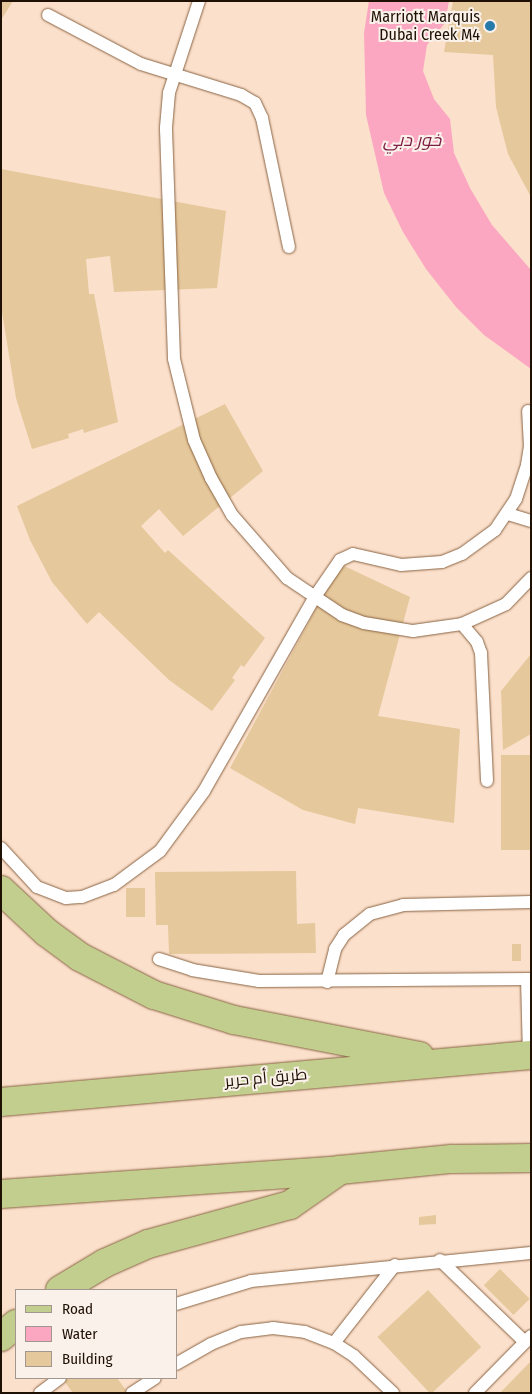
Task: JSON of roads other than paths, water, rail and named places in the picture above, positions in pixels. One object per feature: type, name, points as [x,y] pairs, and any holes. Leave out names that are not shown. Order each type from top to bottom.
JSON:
[{"type":"main road","points":[[1,890],[46,932],[80,956],[154,995],[234,1020],[448,1062]]},
{"type":"main road","name":"طريق أم حرير","points":[[1,1102],[530,1055]]},
{"type":"main road","points":[[1,1194],[340,1170],[451,1159],[531,1158]]},
{"type":"main road","points":[[62,1289],[105,1263],[148,1244],[290,1205],[340,1170]]},
{"type":"main road","points":[[1,1337],[15,1325]]},
{"type":"lane","points":[[199,1],[174,76],[166,111],[166,129],[171,317],[174,359],[182,400],[210,478],[232,515],[287,578],[342,616],[388,629],[421,630],[462,624],[506,604],[531,578]]},
{"type":"lane","points":[[48,15],[110,49],[174,76],[248,98],[260,110],[288,247]]},
{"type":"lane","points":[[1,848],[37,887],[66,898],[82,897],[114,884],[145,864],[160,851],[204,791],[314,598],[346,556],[353,554],[401,565],[442,562],[479,544],[508,514],[527,465],[530,447],[528,410]]},
{"type":"lane","points":[[508,514],[531,521]]},
{"type":"lane","points":[[462,624],[481,653],[487,781]]},
{"type":"lane","points":[[327,982],[335,949],[344,935],[356,923],[378,911],[402,905],[531,902]]},
{"type":"lane","points":[[160,959],[225,977],[259,981],[327,982],[529,979],[530,1055]]},
{"type":"lane","points":[[178,1303],[251,1281],[440,1260],[531,1253]]},
{"type":"lane","points":[[440,1260],[528,1339],[475,1393]]},
{"type":"lane","points":[[334,1343],[395,1265]]},
{"type":"lane","points":[[178,1363],[211,1344],[241,1332],[281,1329],[304,1332],[334,1343],[354,1356],[393,1393]]},
{"type":"lane","points":[[40,1393],[59,1379]]},
{"type":"lane","points":[[132,1393],[153,1379]]},
{"type":"water","name":"خور دبي","points":[[369,1],[449,1],[445,23],[427,45],[423,71],[434,99],[450,119],[454,153],[470,188],[492,225],[531,270],[531,369],[484,335],[456,307],[426,269],[403,232],[384,193],[366,115],[364,33]]},
{"type":"place","name":"Marriott Marquis Dubai Creek M4","points":[[490,26]]}]
